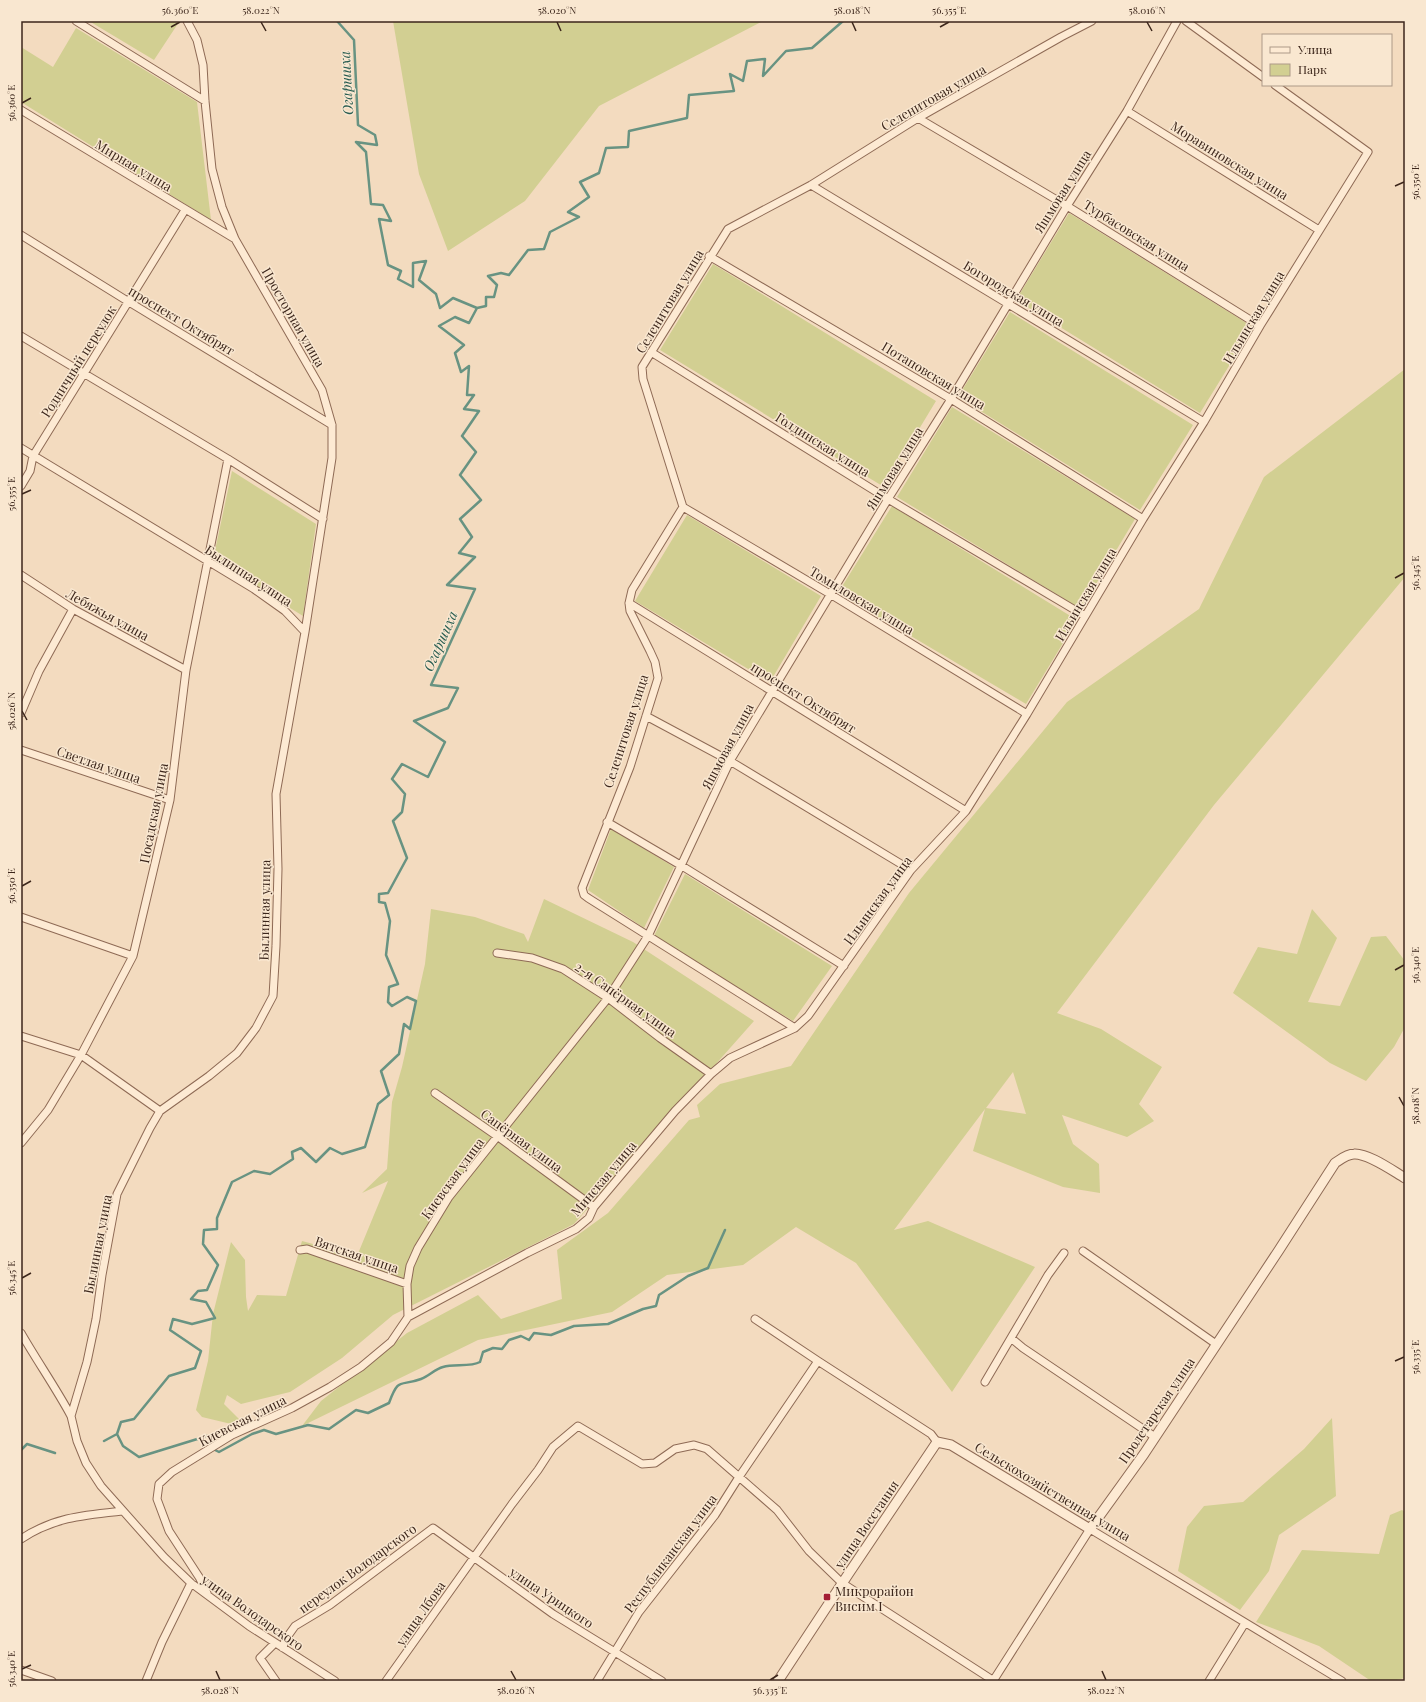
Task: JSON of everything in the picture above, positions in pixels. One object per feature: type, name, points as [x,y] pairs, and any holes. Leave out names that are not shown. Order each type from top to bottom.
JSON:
[{"type":"street","points":[[76,21],[205,101]]},
{"type":"street","name":"Просторная улица","points":[[187,21],[197,40],[203,65],[212,170],[222,207],[235,239],[322,390],[332,425],[332,458],[305,632]]},
{"type":"street","name":"Селенитовая улица","points":[[683,507],[643,379],[642,367],[709,256],[728,229],[811,185],[918,118],[1092,21]]},
{"type":"street","name":"Яшмовая улица","points":[[648,936],[730,761],[888,499],[951,399],[1067,206],[1127,111],[1177,21]]},
{"type":"street","points":[[1186,21],[1262,76]]},
{"type":"street","name":"Ильинская улица","points":[[795,1028],[808,1016],[911,870],[966,811],[1027,714],[1143,518],[1204,422],[1260,326],[1368,152],[1276,86]]},
{"type":"street","name":"Мирная улица","points":[[21,110],[235,239]]},
{"type":"street","name":"Моравиновская улица","points":[[1127,111],[1319,230]]},
{"type":"street","name":"Турбасовская улица","points":[[918,118],[1067,206],[1260,326]]},
{"type":"street","name":"Богородская улица","points":[[811,185],[1204,422]]},
{"type":"street","name":"Родничный переулок","points":[[21,486],[30,471],[33,456],[185,210]]},
{"type":"street","name":"проспект Октябрят","points":[[21,235],[332,425]]},
{"type":"street","name":"Потаповская улица","points":[[709,256],[951,399],[1143,518]]},
{"type":"street","points":[[21,336],[228,459],[323,519]]},
{"type":"street","name":"Голдинская улица","points":[[651,352],[888,499],[1085,616]]},
{"type":"street","name":"Былинная улица","points":[[21,448],[254,589],[286,611],[305,632],[276,794],[278,869],[273,996],[256,1028],[237,1053],[209,1076],[160,1112],[150,1128],[118,1194],[102,1275],[96,1320],[89,1355],[71,1416]]},
{"type":"street","name":"Посадская улица","points":[[21,1143],[48,1110],[81,1055],[133,956],[170,800],[186,670],[228,459]]},
{"type":"street","points":[[629,603],[632,590],[683,507]]},
{"type":"street","name":"Томиловская улица","points":[[683,507],[830,594],[1027,714]]},
{"type":"street","name":"Лебяжья улица","points":[[21,575],[73,609],[186,670]]},
{"type":"street","name":"Селенитовая улица","points":[[629,603],[630,610],[652,656],[658,678],[630,766],[582,888],[584,895],[588,898],[648,936]]},
{"type":"street","name":"проспект Октябрят","points":[[629,603],[966,811]]},
{"type":"street","points":[[21,713],[39,671],[73,609]]},
{"type":"street","points":[[646,716],[730,761],[911,870]]},
{"type":"street","name":"Светлая улица","points":[[21,750],[170,800]]},
{"type":"street","points":[[607,822],[682,866],[844,966]]},
{"type":"street","points":[[21,917],[133,956]]},
{"type":"street","points":[[648,936],[795,1028]]},
{"type":"street","name":"Киевская улица","points":[[207,1593],[199,1577],[169,1531],[157,1499],[159,1484],[172,1472],[232,1435],[292,1408],[330,1387],[360,1367],[391,1342],[408,1317],[407,1284],[410,1266],[422,1242],[449,1197],[608,998],[648,936]]},
{"type":"street","name":"2-я Сапёрная улица","points":[[497,953],[532,958],[563,969],[608,998],[660,1038],[712,1074]]},
{"type":"street","name":"Минская улица","points":[[408,1317],[527,1252],[576,1229],[589,1218],[594,1207],[675,1111],[712,1074],[730,1058],[795,1028]]},
{"type":"street","points":[[21,1036],[81,1055],[160,1112]]},
{"type":"street","name":"Сапёрная улица","points":[[435,1093],[594,1207]]},
{"type":"street","name":"Пролетарская улица","points":[[993,1681],[1090,1529],[1155,1437],[1335,1163],[1344,1156],[1354,1154],[1364,1155],[1405,1178]]},
{"type":"street","name":"Вятская улица","points":[[300,1250],[307,1249],[407,1284]]},
{"type":"street","points":[[1083,1251],[1216,1344]]},
{"type":"street","points":[[985,1382],[1048,1275],[1064,1253]]},
{"type":"street","name":"Сельскохозяйственная улица","points":[[755,1319],[932,1434],[937,1442],[951,1445],[1342,1681]]},
{"type":"street","points":[[21,1333],[31,1351],[54,1384],[71,1416]]},
{"type":"street","points":[[1011,1338],[1030,1353],[1155,1437]]},
{"type":"street","name":"Республиканская улица","points":[[597,1681],[640,1612],[716,1515],[739,1477],[818,1361]]},
{"type":"street","name":"улица Володарского","points":[[71,1416],[77,1441],[86,1463],[101,1486],[164,1558],[191,1583],[207,1593],[249,1626],[335,1681]]},
{"type":"street","name":"улица Лбова","points":[[386,1681],[553,1447],[578,1426],[642,1464],[655,1463],[675,1449],[694,1445],[707,1449],[739,1477]]},
{"type":"street","name":"улица Восстания","points":[[778,1681],[937,1442]]},
{"type":"street","points":[[739,1477],[777,1510],[809,1551],[842,1583],[993,1681]]},
{"type":"street","points":[[21,1539],[38,1527],[80,1515],[123,1511]]},
{"type":"street","name":"улица Урицкого","points":[[433,1528],[553,1614],[662,1681]]},
{"type":"street","name":"переулок Володарского","points":[[283,1648],[285,1640],[295,1626],[330,1605],[433,1528]]},
{"type":"street","points":[[146,1681],[162,1642],[191,1583]]},
{"type":"street","points":[[1209,1681],[1245,1623]]},
{"type":"street","points":[[275,1643],[260,1658],[276,1681]]},
{"type":"street","points":[[21,1670],[52,1681]]},
{"type":"green space","points":[[89,21],[179,21],[179,22],[154,60]]},
{"type":"green space","points":[[393,21],[763,21],[599,106],[525,201],[448,251],[419,174]]},
{"type":"green space","points":[[76,28],[197,102],[211,220],[21,102],[21,47],[53,67]]},
{"type":"green space","points":[[1069,213],[1253,327],[1200,413],[1016,300]]},
{"type":"green space","points":[[713,264],[936,401],[884,487],[660,350]]},
{"type":"green space","points":[[1010,312],[1193,425],[1140,510],[958,397]]},
{"type":"green space","points":[[1405,369],[1405,577],[1214,805],[1057,1013],[1101,1029],[1162,1067],[1139,1104],[1154,1121],[1127,1137],[1062,1115],[1073,1144],[1099,1164],[1100,1193],[1063,1187],[973,1151],[985,1109],[894,1230],[928,1221],[1035,1267],[952,1392],[856,1263],[796,1227],[743,1265],[667,1275],[612,1312],[478,1340],[302,1426],[321,1401],[407,1333],[478,1295],[501,1319],[562,1299],[557,1250],[608,1213],[689,1120],[700,1117],[697,1105],[720,1084],[791,1066],[909,893],[1067,702],[1199,609],[1264,477]],"holes":[[[1013,1072],[1026,1114],[986,1108]]]},
{"type":"green space","points":[[952,407],[1135,519],[1081,609],[897,497]]},
{"type":"green space","points":[[232,471],[316,524],[303,616],[213,560]]},
{"type":"green space","points":[[892,506],[1077,620],[1026,704],[838,593]]},
{"type":"green space","points":[[687,515],[821,596],[770,682],[635,601]]},
{"type":"green space","points":[[611,829],[674,867],[644,928],[588,890]]},
{"type":"green space","points":[[685,874],[832,966],[793,1021],[654,936]]},
{"type":"green space","points":[[544,899],[633,942],[754,1021],[574,1224],[393,1315],[342,1358],[290,1392],[241,1404],[227,1395],[224,1404],[248,1428],[202,1417],[196,1410],[208,1361],[213,1314],[231,1242],[245,1260],[248,1311],[257,1295],[286,1296],[302,1241],[357,1256],[388,1181],[362,1193],[387,1169],[392,1102],[402,1067],[425,964],[431,909],[475,917],[524,934],[528,942]]},
{"type":"green space","points":[[1312,909],[1337,938],[1308,1002],[1340,1006],[1371,937],[1386,936],[1405,961],[1405,1027],[1394,1047],[1366,1081],[1330,1063],[1233,993],[1258,947],[1297,954]]},
{"type":"green space","points":[[1332,1418],[1336,1496],[1279,1535],[1269,1571],[1240,1610],[1178,1571],[1187,1527],[1204,1506],[1243,1502],[1304,1449]]},
{"type":"green space","points":[[1402,1510],[1405,1512],[1405,1678],[1392,1681],[1371,1681],[1319,1646],[1256,1622],[1302,1550],[1379,1554],[1390,1515]]},
{"type":"waterway","name":"Огаршиха","points":[[104,1441],[117,1434],[121,1422],[134,1419],[169,1376],[195,1368],[201,1351],[170,1330],[173,1319],[192,1324],[215,1318],[206,1302],[191,1299],[198,1291],[207,1290],[218,1265],[203,1244],[204,1230],[217,1229],[217,1218],[232,1182],[254,1171],[270,1174],[293,1159],[292,1152],[301,1148],[316,1162],[330,1148],[342,1154],[365,1147],[378,1104],[389,1095],[381,1071],[399,1054],[404,1024],[410,1029],[416,1001],[407,997],[392,1006],[388,1002],[389,987],[398,984],[386,955],[390,921],[385,903],[379,902],[379,894],[388,893],[407,858],[393,821],[402,812],[405,794],[392,779],[402,764],[428,777],[445,742],[414,721],[448,708],[458,688],[431,685],[475,589],[447,585],[475,557],[459,553],[472,537],[460,519],[481,500],[460,475],[476,452],[462,436],[479,411],[464,409],[474,395],[467,395],[469,366],[461,372],[455,353],[464,345],[439,326],[455,317],[469,323],[477,308],[453,298],[440,308],[436,294],[419,280],[426,261],[413,263],[413,287],[398,279],[401,271],[388,265],[379,219],[391,221],[383,205],[371,204],[366,152],[356,142],[377,145],[375,135],[358,125],[354,40],[337,21]]},
{"type":"waterway","points":[[477,308],[486,306],[486,297],[494,297],[497,285],[488,276],[501,273],[509,275],[528,250],[544,249],[550,232],[579,217],[568,212],[589,197],[580,182],[599,173],[606,148],[628,147],[629,131],[687,118],[689,95],[734,91],[730,74],[743,81],[747,61],[765,59],[763,76],[786,51],[812,48],[843,21]]},
{"type":"waterway","points":[[215,1450],[219,1452],[252,1434],[264,1430],[276,1434],[308,1425],[329,1429],[356,1410],[368,1413],[389,1403],[395,1389],[401,1384],[421,1379],[443,1367],[476,1364],[480,1362],[483,1352],[493,1348],[502,1349],[509,1340],[521,1336],[529,1340],[534,1333],[551,1335],[574,1326],[608,1324],[643,1309],[656,1306],[659,1295],[688,1276],[708,1268],[725,1230]]},
{"type":"waterway","points":[[117,1434],[123,1446],[139,1457],[207,1436]]},
{"type":"waterway","name":"Огаршиха","points":[[21,1450],[27,1444],[55,1453]]},
{"type":"place","name":"Микрорайон Висим I","points":[[827,1597]]}]
